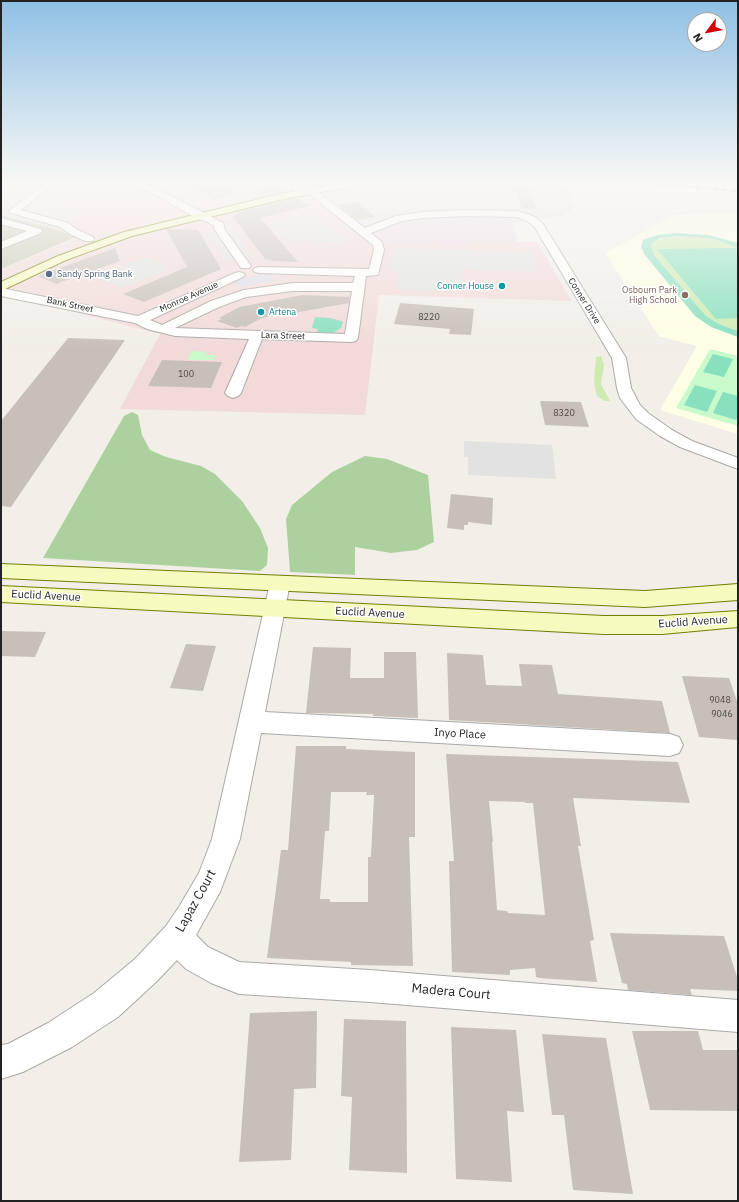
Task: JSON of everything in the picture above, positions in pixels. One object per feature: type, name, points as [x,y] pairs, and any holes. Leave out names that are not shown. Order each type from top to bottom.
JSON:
[{"type":"main road","points":[[1,287],[62,258],[90,242],[90,239]]},
{"type":"main road","points":[[1,278],[36,260],[90,239]]},
{"type":"main road","points":[[62,258],[111,239]]},
{"type":"main road","name":"Euclid Avenue","points":[[1,571],[604,625],[669,625],[738,619]]},
{"type":"main road","name":"Euclid Avenue","points":[[1,594],[645,599],[738,592]]},
{"type":"street","points":[[1,246],[18,239]]},
{"type":"street","points":[[225,239],[242,270],[253,266],[259,270],[368,272]]},
{"type":"street","name":"Lara Street","points":[[139,320],[163,329],[179,332],[351,338],[359,287],[379,250],[378,244],[372,239]]},
{"type":"street","name":"Conner Drive","points":[[547,239],[619,358],[624,388],[635,408],[642,416],[666,433],[686,444],[738,464]]},
{"type":"street","name":"Monroe Avenue","points":[[139,320],[242,270]]},
{"type":"street","points":[[163,329],[215,304],[244,294],[293,287],[359,287]]},
{"type":"street","name":"Bank Street","points":[[1,292],[139,320]]},
{"type":"street","points":[[233,393],[257,335]]},
{"type":"street","name":"Lapaz Court","points":[[1,1062],[11,1060],[60,1035],[106,1005],[146,970],[177,937],[190,918],[210,882],[226,839],[278,596]]},
{"type":"street","name":"Inyo Place","points":[[250,722],[670,745]]},
{"type":"street","name":"Madera Court","points":[[177,937],[197,958],[222,972],[239,978],[370,986],[738,1016]]},
{"type":"shaded area","points":[[1,239],[71,239],[1,269]]},
{"type":"shaded area","points":[[73,239],[380,239],[387,245],[468,247],[469,242],[537,242],[572,301],[379,295],[365,415],[120,409],[160,334],[1,293],[1,269]]},
{"type":"shaded area","points":[[211,239],[219,239],[233,259],[228,262],[225,261]]},
{"type":"shaded area","points":[[232,239],[241,239],[253,255],[246,258]]},
{"type":"shaded area","points":[[283,239],[344,239],[347,242],[333,244],[330,241],[314,243],[310,240],[287,243]]},
{"type":"shaded area","points":[[380,239],[516,239],[517,242],[469,242],[468,247],[387,245]]},
{"type":"shaded area","name":"Osbourn Park High School","points":[[630,239],[738,239],[738,434],[660,410],[697,346],[659,336],[605,253]]},
{"type":"shaded area","points":[[397,248],[532,252],[537,272],[463,270],[464,288],[455,288],[455,292],[397,290],[398,271],[391,271],[393,255],[396,255]]},
{"type":"shaded area","points":[[146,257],[167,265],[161,267],[167,270],[121,288],[100,278],[105,276],[100,274]]},
{"type":"shaded area","points":[[268,273],[275,281],[239,287],[235,281]]},
{"type":"shaded area","points":[[464,441],[552,445],[556,479],[468,475],[468,457],[464,457]]},
{"type":"green space","points":[[659,239],[653,242],[651,246],[654,255],[706,316],[719,324],[738,331],[738,337],[711,327],[695,316],[645,255],[641,247],[643,240]]},
{"type":"green space","points":[[661,239],[714,239],[738,248],[738,331],[719,324],[706,316],[654,255],[651,248],[652,242]]},
{"type":"green space","points":[[714,239],[723,239],[738,243],[738,248]]},
{"type":"green space","points":[[735,248],[738,251],[738,318],[716,319],[657,249]]},
{"type":"green space","points":[[315,317],[330,318],[343,322],[341,328],[333,333],[317,332],[318,329],[312,328]]},
{"type":"green space","points":[[710,349],[738,356],[738,426],[676,408]]},
{"type":"green space","points":[[192,351],[207,352],[205,355],[216,355],[213,360],[187,360]]},
{"type":"green space","points":[[713,354],[733,359],[724,377],[703,372]]},
{"type":"green space","points":[[601,356],[604,365],[601,384],[610,401],[605,401],[597,396],[594,382],[596,357]]},
{"type":"green space","points":[[695,385],[717,391],[707,412],[684,405]]},
{"type":"green space","points":[[723,392],[738,396],[738,416],[736,420],[713,413]]},
{"type":"green space","points":[[132,412],[138,415],[142,435],[150,450],[166,457],[201,466],[215,474],[242,501],[260,528],[268,548],[267,565],[260,571],[43,558],[124,416]]},
{"type":"green space","points":[[365,456],[387,459],[428,475],[434,542],[417,550],[391,553],[355,547],[355,575],[290,572],[286,519],[292,505],[332,472]]},
{"type":"building","points":[[172,239],[203,239],[221,269],[144,302],[123,294],[187,267]]},
{"type":"building","points":[[250,239],[278,239],[298,262],[273,261],[265,259]]},
{"type":"building","points":[[115,248],[120,261],[56,284],[38,276]]},
{"type":"building","name":"Artena","points":[[303,295],[349,297],[349,303],[262,318],[245,327],[241,326],[237,328],[217,321],[222,319],[219,318],[239,307]]},
{"type":"building","points":[[400,303],[474,309],[471,335],[449,334],[450,329],[394,324]]},
{"type":"building","points":[[68,338],[125,340],[11,507],[1,506],[1,421]]},
{"type":"building","points":[[162,360],[222,362],[211,388],[148,386]]},
{"type":"building","points":[[540,401],[581,402],[589,427],[545,425]]},
{"type":"building","points":[[451,494],[493,498],[492,525],[468,522],[468,525],[464,525],[464,530],[447,528]]},
{"type":"building","points":[[1,631],[46,632],[35,657],[1,656]]},
{"type":"building","points":[[186,644],[216,646],[203,691],[170,688]]},
{"type":"building","points":[[313,647],[351,648],[350,678],[384,678],[384,652],[416,652],[418,718],[373,716],[373,714],[306,713]]},
{"type":"building","points":[[447,653],[483,655],[486,685],[522,686],[519,664],[552,665],[558,694],[662,701],[670,733],[449,720]]},
{"type":"building","points":[[682,676],[729,678],[738,704],[738,740],[699,737]]},
{"type":"building","points":[[296,746],[346,746],[346,749],[415,752],[415,837],[409,837],[413,966],[351,965],[351,962],[267,958],[281,850],[288,850]],"holes":[[[331,792],[367,792],[366,795],[374,795],[371,857],[368,857],[368,902],[330,902],[330,899],[320,899],[325,831],[329,831]]]},
{"type":"building","points":[[446,754],[678,762],[690,803],[573,798],[581,846],[578,846],[594,940],[590,941],[597,982],[539,978],[536,977],[535,968],[510,970],[510,975],[452,972],[449,861],[454,861]],"holes":[[[489,801],[533,803],[545,915],[508,913],[507,911],[497,910]]]},
{"type":"building","points":[[610,933],[724,936],[738,980],[738,991],[690,989],[692,995],[628,990],[627,984],[622,983]]},
{"type":"building","points":[[317,1011],[316,1088],[294,1089],[291,1160],[239,1162],[250,1013]]},
{"type":"building","points":[[344,1019],[406,1021],[407,1173],[349,1170],[352,1097],[341,1096]]},
{"type":"building","points":[[451,1027],[516,1030],[524,1112],[507,1111],[512,1182],[456,1179]]},
{"type":"building","points":[[632,1031],[698,1031],[703,1050],[738,1050],[738,1111],[650,1110]]},
{"type":"building","points":[[542,1034],[606,1038],[633,1194],[573,1190],[564,1115],[552,1115]]},
{"type":"place","name":"Sandy Spring Bank","points":[[49,274]]},
{"type":"place","name":"Conner House","points":[[502,286]]},
{"type":"place","name":"Osbourn Park High School","points":[[685,295]]},
{"type":"place","name":"Artena","points":[[261,312]]}]
